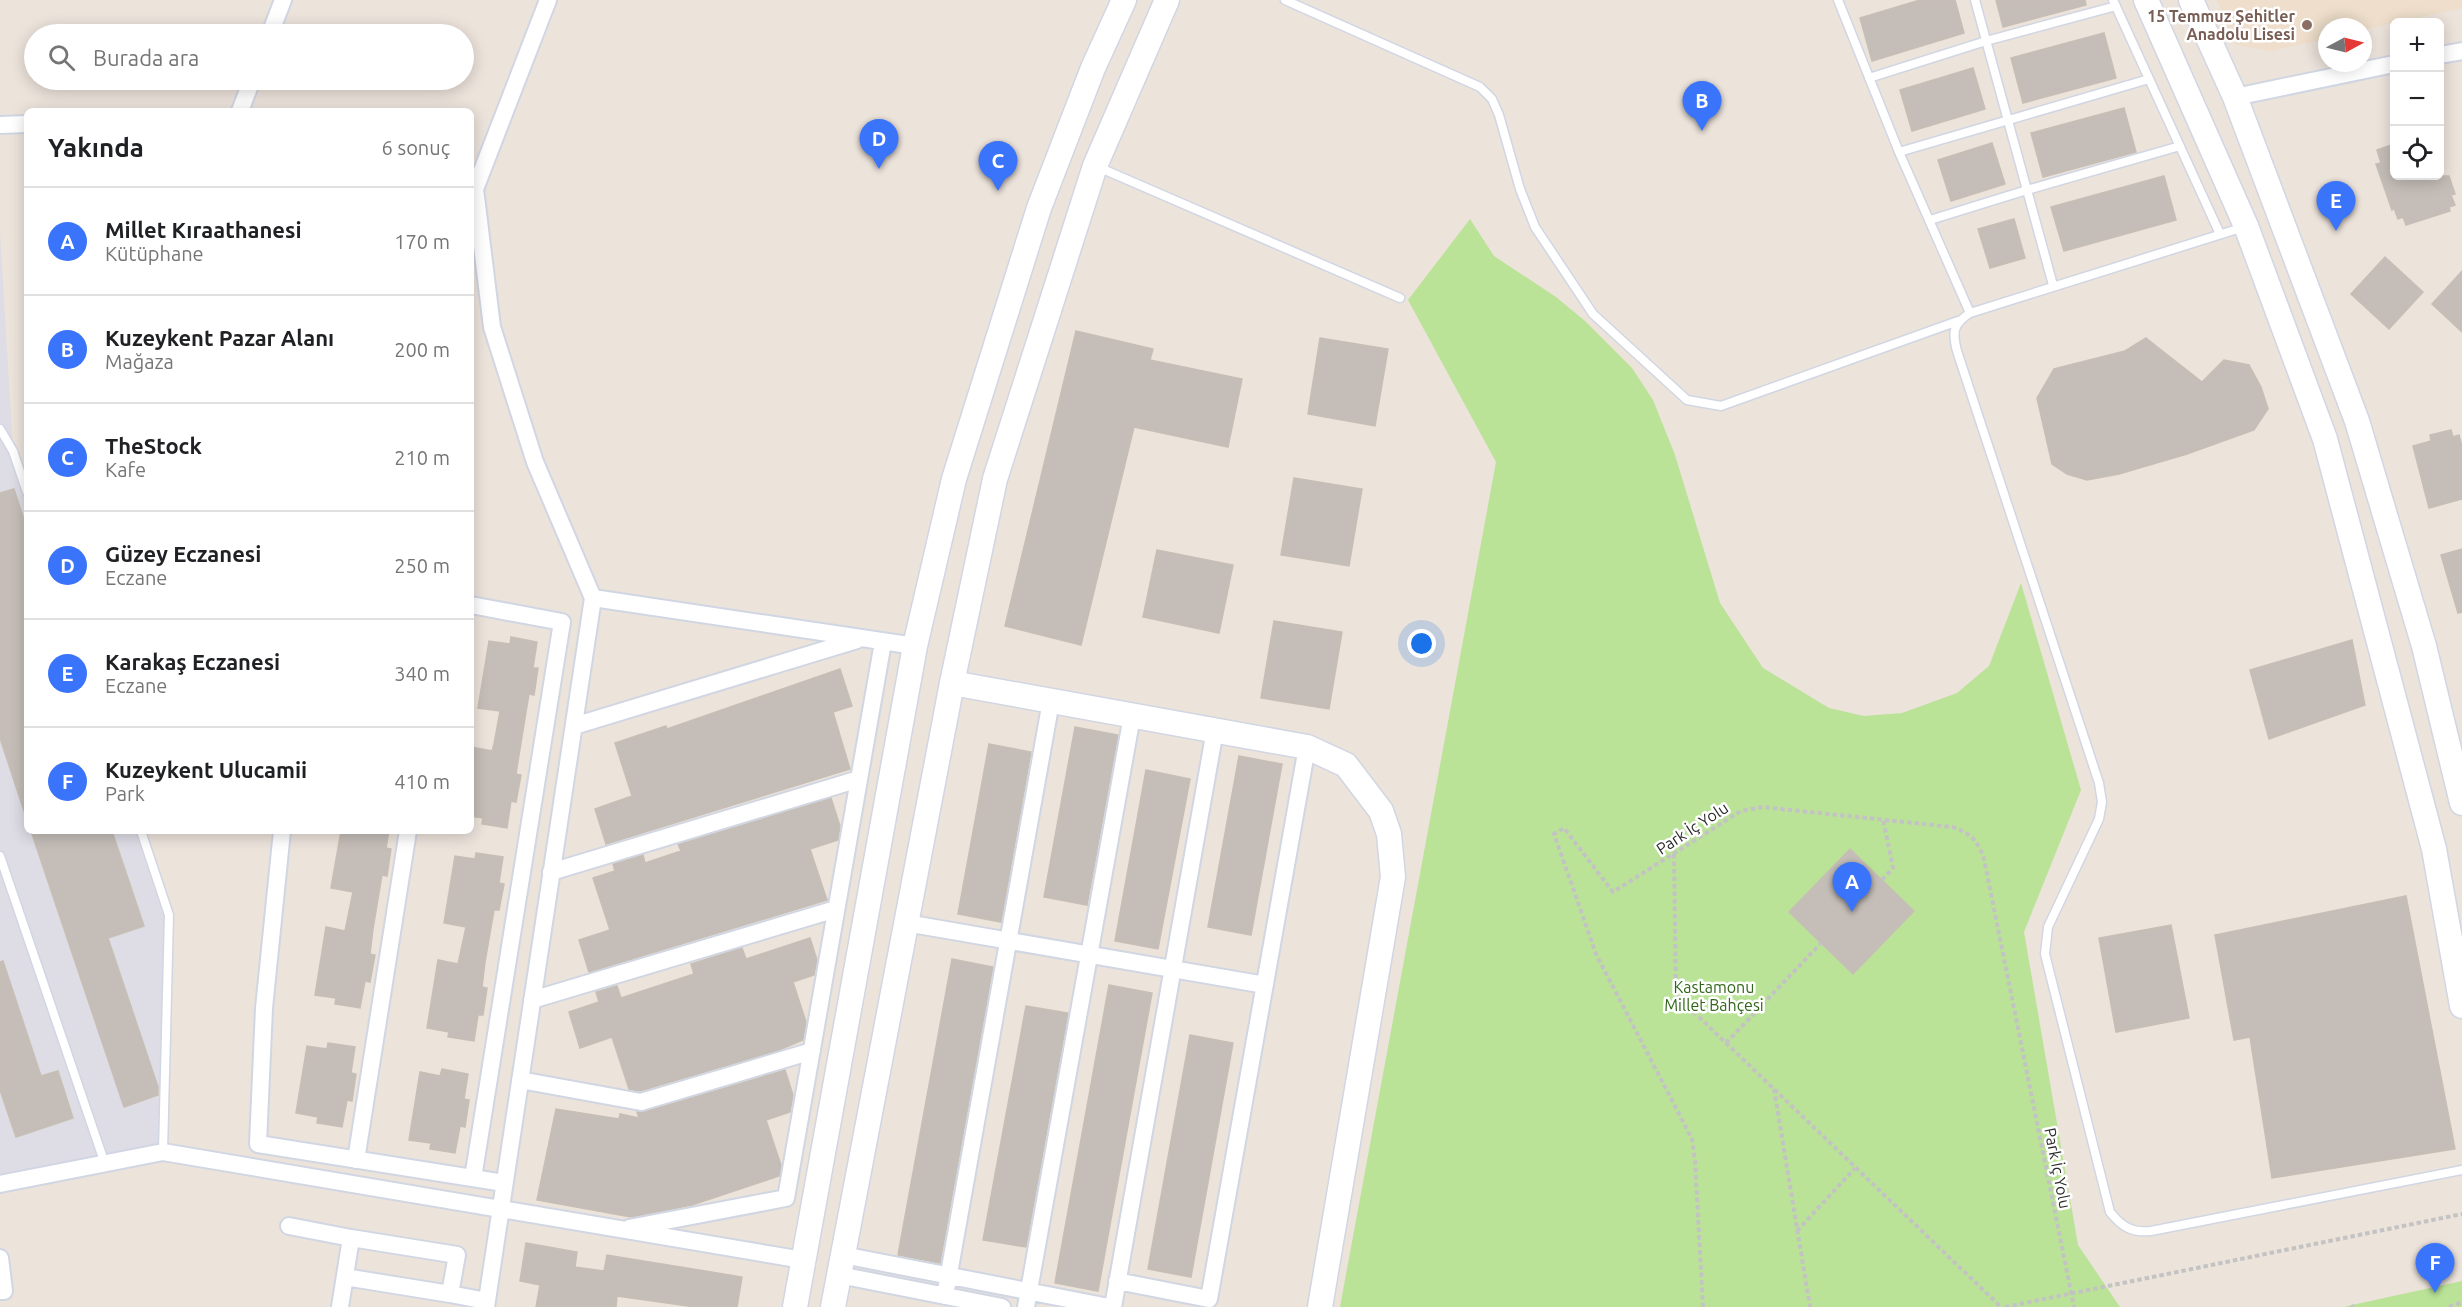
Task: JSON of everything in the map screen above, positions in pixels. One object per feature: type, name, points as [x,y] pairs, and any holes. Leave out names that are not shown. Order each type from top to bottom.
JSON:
[{"type":"main road","points":[[795,1307],[915,646],[954,479],[1039,208],[1093,68],[1124,0]]},
{"type":"main road","points":[[833,1307],[952,683],[995,479],[1095,166],[1167,0]]},
{"type":"main road","points":[[2146,0],[2246,226],[2325,439],[2434,849],[2462,1006]]},
{"type":"main road","points":[[2191,0],[2235,97],[2357,421],[2424,645],[2462,803]]},
{"type":"main road","points":[[952,683],[1307,747],[1346,765],[1381,811],[1389,834],[1394,877],[1320,1307]]},
{"type":"street","points":[[274,24],[284,0]]},
{"type":"street","points":[[474,186],[548,0]]},
{"type":"street","points":[[2444,54],[2462,51]]},
{"type":"street","points":[[2235,97],[2390,65]]},
{"type":"street","points":[[241,108],[248,90]]},
{"type":"street","points":[[0,125],[24,124]]},
{"type":"street","points":[[345,1277],[450,1294],[487,1304],[593,598],[535,462],[492,327],[474,196]]},
{"type":"street","points":[[593,598],[915,646]]},
{"type":"street","points":[[473,1178],[562,622],[474,606]]},
{"type":"street","points":[[574,726],[863,638]]},
{"type":"street","points":[[616,1230],[786,1198],[883,642]]},
{"type":"street","points":[[945,1296],[1051,701]]},
{"type":"street","points":[[1028,1299],[1132,716]]},
{"type":"street","points":[[841,1265],[948,1276],[1028,1299],[1111,1307],[1215,730]]},
{"type":"street","points":[[1117,1281],[1209,1299],[1307,747]]},
{"type":"street","points":[[551,872],[859,779]]},
{"type":"street","points":[[282,834],[264,1008],[258,1144],[504,1183]]},
{"type":"street","points":[[356,1160],[408,834]]},
{"type":"street","points":[[532,1000],[836,909]]},
{"type":"street","points":[[906,923],[1265,985]]},
{"type":"street","points":[[520,1080],[641,1102],[812,1051]]},
{"type":"street","points":[[0,1184],[163,1152],[500,1211],[803,1260]]},
{"type":"street","points":[[289,1226],[457,1255],[450,1294]]},
{"type":"street","points":[[340,1307],[351,1238]]},
{"type":"street","points":[[0,1258],[4,1291],[0,1291]]},
{"type":"street","points":[[841,1265],[945,1296],[1002,1307]]},
{"type":"lane","points":[[1285,0],[1480,87],[1492,99],[1499,115],[1520,189],[1535,227],[1593,314],[1686,400],[1721,406],[1958,321],[1970,313],[2246,226]]},
{"type":"lane","points":[[1839,0],[1899,152],[1970,313]]},
{"type":"lane","points":[[1974,0],[2053,285]]},
{"type":"lane","points":[[1869,78],[2115,3],[2220,234]]},
{"type":"lane","points":[[1899,152],[2149,79]]},
{"type":"lane","points":[[1930,220],[2180,146]]},
{"type":"lane","points":[[1095,166],[1400,298]]},
{"type":"lane","points":[[1958,321],[1954,333],[1957,351],[2102,802],[2099,819],[2048,927],[2045,954],[2110,1212],[2122,1226],[2138,1231],[2151,1231],[2462,1170]]},
{"type":"lane","points":[[0,429],[14,451],[24,483]]},
{"type":"lane","points":[[0,446],[14,451]]},
{"type":"lane","points":[[142,834],[169,915],[163,1152]]},
{"type":"lane","points":[[0,856],[105,1164]]},
{"type":"path","name":"Park İç Yolu","points":[[1703,1307],[1692,1140],[1686,1124],[1596,954],[1554,834],[1564,828],[1613,892],[1741,811],[1762,807],[1952,827],[1969,833],[1980,846],[1987,871],[2074,1307]]},
{"type":"path","points":[[1882,880],[1893,868],[1883,819]]},
{"type":"path","points":[[1674,854],[1676,995],[2003,1307],[2462,1214]]},
{"type":"path","points":[[1726,1043],[1821,943]]},
{"type":"path","points":[[1774,1089],[1810,1307]]},
{"type":"path","points":[[1797,1231],[1855,1168]]},
{"type":"path","points":[[2450,1307],[2462,1302]]},
{"type":"shaded area","name":"15 Temmuz Şehitler Anadolu Lisesi","points":[[2217,0],[2462,0],[2462,8],[2417,18],[2390,18],[2390,24],[2372,28],[2372,18],[2318,18],[2318,41],[2271,51],[2236,45]]},
{"type":"shaded area","points":[[0,232],[13,451],[24,483],[24,834],[142,834],[169,915],[163,1152],[0,1184]]},
{"type":"green space","name":"Kastamonu Millet Bahçesi","points":[[1470,219],[1494,256],[1556,297],[1585,321],[1632,368],[1653,400],[1675,455],[1720,603],[1763,668],[1829,708],[1864,716],[1902,713],[1957,693],[1989,666],[2021,583],[2081,790],[2024,932],[2078,1245],[2120,1307],[1340,1307],[1496,462],[1408,300]]},
{"type":"green space","points":[[2462,1281],[2462,1307],[2344,1307],[2352,1305]]},
{"type":"building","points":[[1920,0],[1955,0],[1964,33],[1872,61],[1860,18]]},
{"type":"building","points":[[1996,0],[2085,0],[2086,5],[2003,27]]},
{"type":"building","points":[[2104,33],[2116,78],[2023,103],[2011,58]]},
{"type":"building","points":[[1973,68],[1985,109],[1912,131],[1900,90]]},
{"type":"building","points":[[2124,108],[2136,152],[2043,177],[2031,133]]},
{"type":"building","points":[[1992,143],[2005,184],[1951,201],[1938,160]]},
{"type":"building","points":[[2390,145],[2390,180],[2444,180],[2444,176],[2449,176],[2455,194],[2451,195],[2455,205],[2449,207],[2450,211],[2406,225],[2403,217],[2398,219],[2394,208],[2392,210],[2376,164],[2381,163],[2377,150]]},
{"type":"building","points":[[2164,176],[2176,220],[2064,251],[2051,207]]},
{"type":"building","points":[[2014,219],[2025,258],[1990,268],[1978,229]]},
{"type":"building","points":[[2385,257],[2423,292],[2389,329],[2351,294]]},
{"type":"building","points":[[2462,271],[2462,332],[2432,304]]},
{"type":"building","points":[[1076,331],[1153,349],[1150,360],[1242,379],[1228,447],[1134,427],[1081,645],[1005,626]]},
{"type":"building","points":[[1320,338],[1388,349],[1375,426],[1308,414]]},
{"type":"building","points":[[2146,338],[2202,382],[2224,360],[2249,365],[2261,387],[2268,409],[2254,430],[2187,454],[2119,474],[2087,480],[2067,474],[2052,464],[2037,398],[2054,369],[2125,351]]},
{"type":"building","points":[[2451,430],[2453,437],[2459,435],[2462,446],[2462,499],[2429,508],[2413,446],[2431,441],[2430,435]]},
{"type":"building","points":[[1294,478],[1362,489],[1349,566],[1281,555]]},
{"type":"building","points":[[14,489],[24,520],[24,811],[0,738],[0,493]]},
{"type":"building","points":[[2462,549],[2462,612],[2458,613],[2441,555]]},
{"type":"building","points":[[1157,550],[1233,565],[1219,633],[1143,617]]},
{"type":"building","points":[[1274,621],[1342,632],[1329,709],[1261,698]]},
{"type":"building","points":[[511,637],[537,642],[533,668],[538,668],[534,695],[529,694],[516,774],[521,775],[516,802],[511,801],[507,828],[482,824],[483,818],[474,816],[474,748],[492,751],[500,711],[478,708],[489,641],[510,644]]},
{"type":"building","points":[[2352,640],[2365,705],[2269,739],[2250,670]]},
{"type":"building","points":[[840,669],[852,706],[833,712],[850,769],[606,844],[595,809],[632,796],[615,743],[666,726],[667,729]]},
{"type":"building","points":[[1075,727],[1118,735],[1087,905],[1044,897]]},
{"type":"building","points":[[989,744],[1031,752],[1001,922],[958,914]]},
{"type":"building","points":[[1239,756],[1282,764],[1251,935],[1208,927]]},
{"type":"building","points":[[1146,770],[1190,779],[1158,949],[1115,941]]},
{"type":"building","points":[[831,798],[840,826],[838,840],[810,849],[827,900],[589,972],[579,940],[610,930],[593,878],[615,871],[613,864],[643,855],[645,863],[681,851],[678,844]]},
{"type":"building","points":[[32,834],[113,834],[144,926],[108,938],[158,1087],[158,1095],[124,1107]]},
{"type":"building","points":[[340,834],[388,834],[386,848],[391,849],[387,876],[382,875],[370,954],[375,955],[370,982],[365,981],[360,1008],[335,1004],[336,998],[315,995],[326,927],[345,931],[353,892],[331,888]]},
{"type":"building","points":[[1850,849],[1914,911],[1853,974],[1789,912]]},
{"type":"building","points":[[476,853],[503,857],[499,883],[504,884],[499,910],[494,910],[482,987],[487,988],[483,1015],[478,1015],[474,1041],[448,1037],[449,1032],[427,1028],[438,960],[458,964],[466,927],[444,923],[455,856],[475,859]]},
{"type":"building","points":[[2406,896],[2455,1149],[2272,1178],[2250,1037],[2234,1040],[2215,935]]},
{"type":"building","points":[[2171,925],[2189,1018],[2116,1032],[2099,938]]},
{"type":"building","points":[[810,938],[817,960],[814,975],[793,982],[806,1022],[803,1040],[779,1050],[640,1091],[629,1089],[612,1037],[580,1048],[569,1012],[599,1002],[596,992],[617,986],[621,998],[694,974],[691,964],[742,948],[746,959]]},
{"type":"building","points":[[952,959],[993,967],[940,1263],[898,1255]]},
{"type":"building","points":[[3,961],[41,1076],[58,1071],[73,1118],[16,1137],[0,1090],[0,962]]},
{"type":"building","points":[[1109,985],[1152,993],[1098,1291],[1055,1283]]},
{"type":"building","points":[[1026,1006],[1068,1013],[1026,1247],[983,1240]]},
{"type":"building","points":[[1190,1035],[1233,1043],[1191,1277],[1148,1269]]},
{"type":"building","points":[[328,1043],[355,1047],[351,1073],[356,1074],[352,1101],[347,1100],[342,1127],[317,1123],[318,1117],[296,1113],[307,1046],[327,1049]]},
{"type":"building","points":[[442,1069],[468,1074],[464,1099],[469,1100],[465,1127],[460,1126],[455,1153],[430,1149],[431,1143],[409,1140],[420,1072],[440,1076]]},
{"type":"building","points":[[785,1070],[793,1095],[790,1112],[766,1120],[781,1165],[779,1176],[692,1205],[631,1217],[537,1200],[556,1109],[619,1119],[620,1114],[639,1118],[637,1112],[644,1112]]},
{"type":"building","points":[[526,1243],[577,1252],[575,1267],[604,1271],[607,1255],[742,1277],[737,1307],[695,1307],[617,1296],[616,1307],[536,1307],[540,1285],[520,1281]]},
{"type":"place","name":"15 Temmuz Şehitler Anadolu Lisesi","points":[[2307,25]]},
{"type":"place","name":"Kuzeykent Pazar Alanı","points":[[1702,131]]},
{"type":"place","name":"Güzey Eczanesi","points":[[879,169]]},
{"type":"place","name":"TheStock","points":[[998,191]]},
{"type":"place","name":"Karakaş Eczanesi","points":[[2336,231]]},
{"type":"place","name":"Millet Kıraathanesi","points":[[1852,912]]},
{"type":"place","name":"Kuzeykent Ulucamii","points":[[2435,1293]]}]
